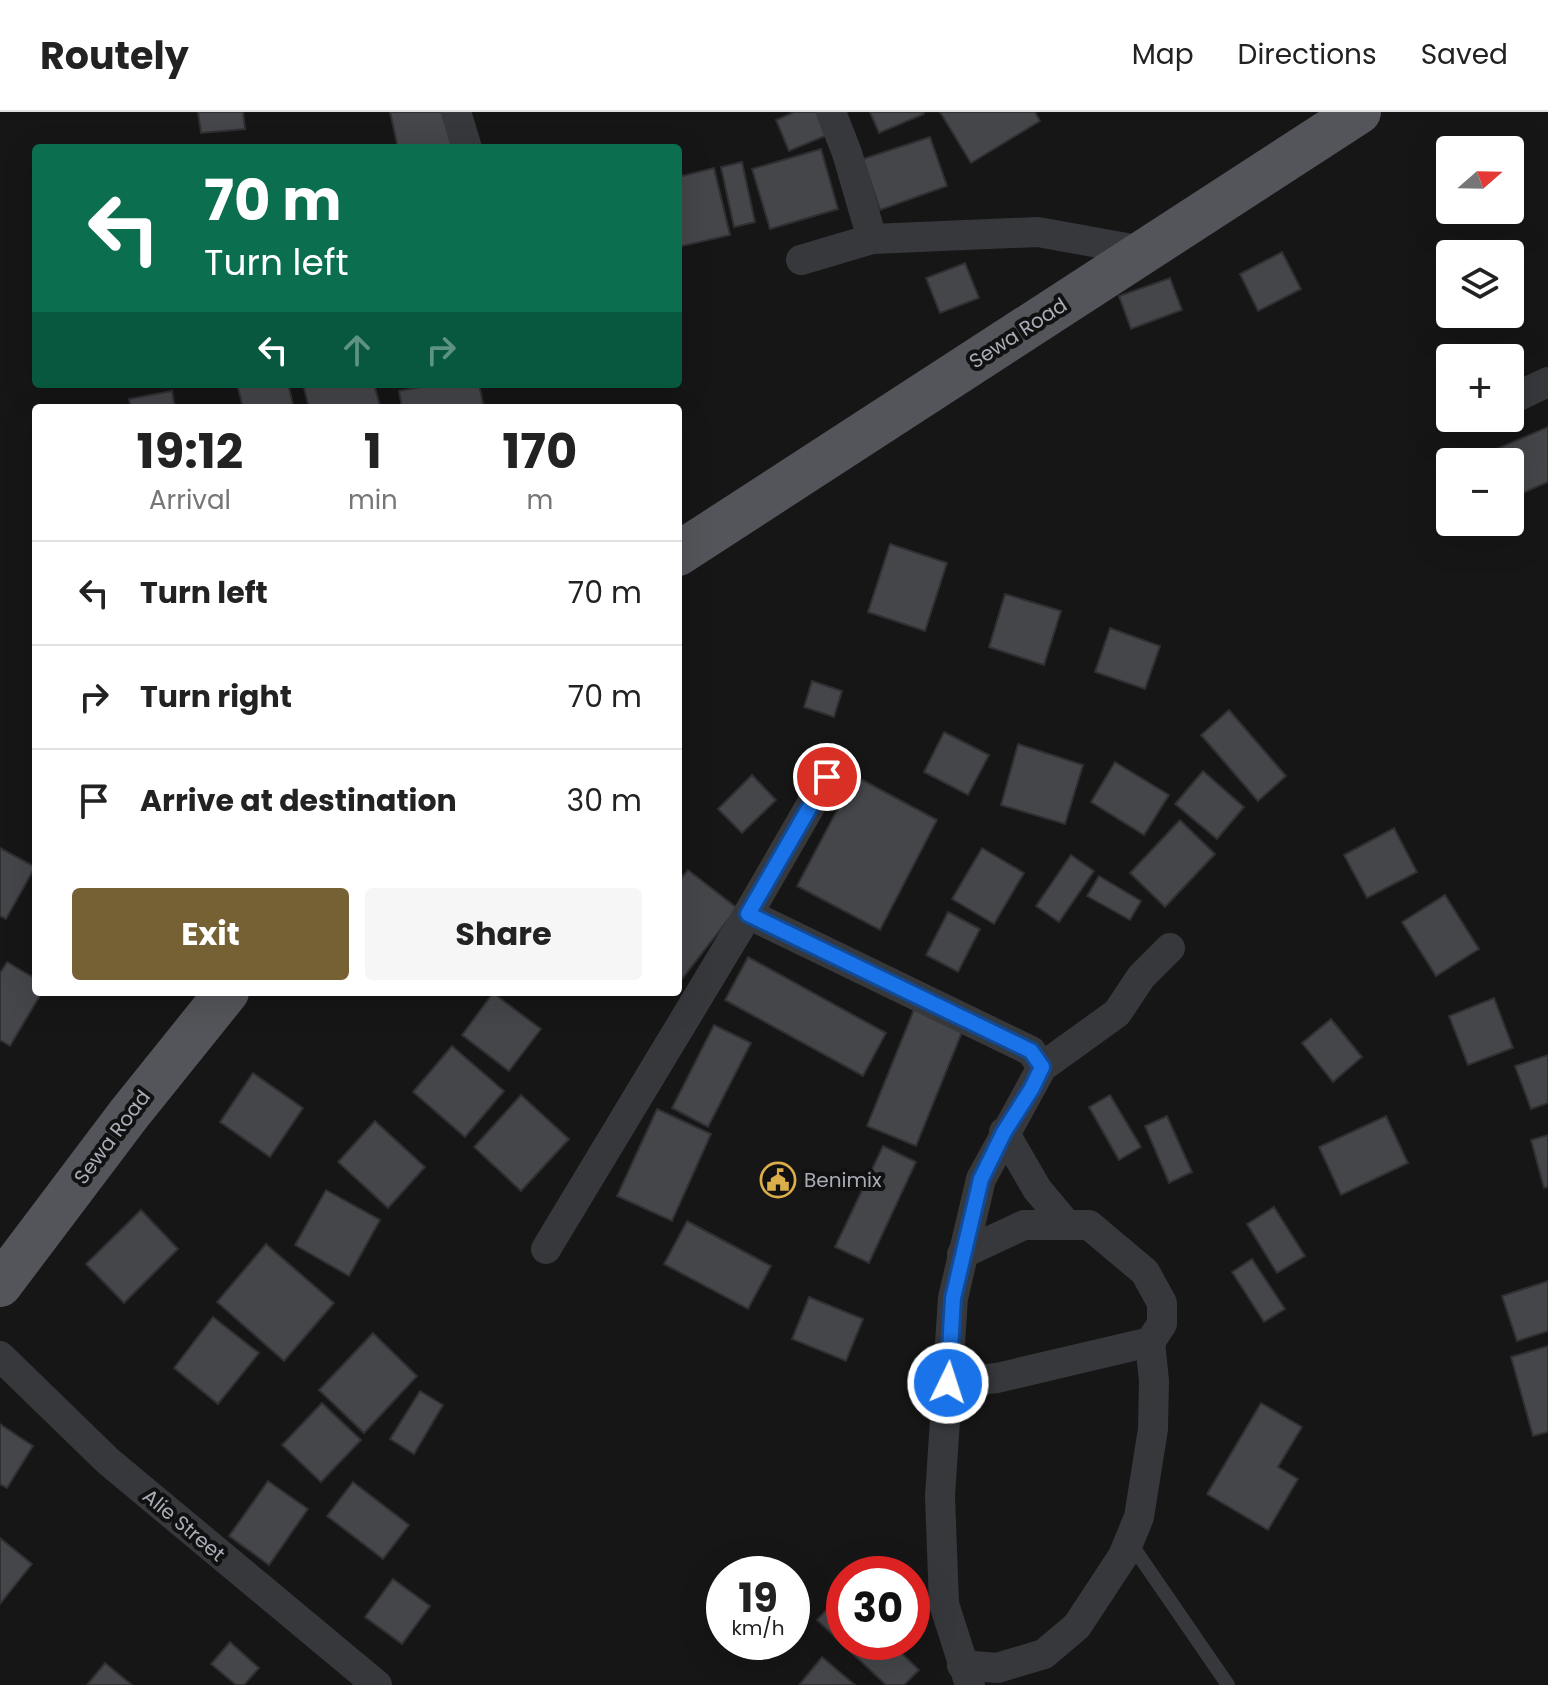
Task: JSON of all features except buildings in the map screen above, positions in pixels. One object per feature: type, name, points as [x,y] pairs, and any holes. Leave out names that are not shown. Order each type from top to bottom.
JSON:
[{"type":"main road","name":"Sewa Road","points":[[682,551],[1359,112]]},
{"type":"main road","name":"Sewa Road","points":[[0,1285],[129,1114],[224,996]]},
{"type":"street","points":[[456,112],[466,144]]},
{"type":"street","points":[[831,112],[847,153],[872,239]]},
{"type":"street","points":[[801,260],[872,239],[1038,232],[1143,251]]},
{"type":"street","points":[[1524,393],[1548,382]]},
{"type":"street","points":[[546,1249],[827,777]]},
{"type":"street","points":[[748,914],[1031,1051],[1042,1067]]},
{"type":"street","points":[[962,1254],[1024,1225],[1089,1225],[1145,1272],[1162,1303],[1162,1324],[1150,1342],[1154,1381],[1153,1429],[1139,1517],[1117,1567],[1077,1626],[1044,1654],[966,1675],[944,1604],[940,1496],[953,1298],[962,1254],[981,1179],[1042,1067],[1117,1013],[1141,977],[1170,948]]},
{"type":"street","points":[[1004,1132],[1037,1189],[1067,1225]]},
{"type":"street","points":[[948,1383],[997,1378],[1150,1342]]},
{"type":"street","name":"Alie Street","points":[[0,1356],[108,1461],[377,1685]]},
{"type":"lane","points":[[1129,1541],[1228,1685]]},
{"type":"place","name":"Benimix","points":[[778,1180]]},
{"type":"route","points":[[827,777],[748,914],[1031,1051],[1042,1067],[981,1179],[953,1298],[948,1383]]}]
